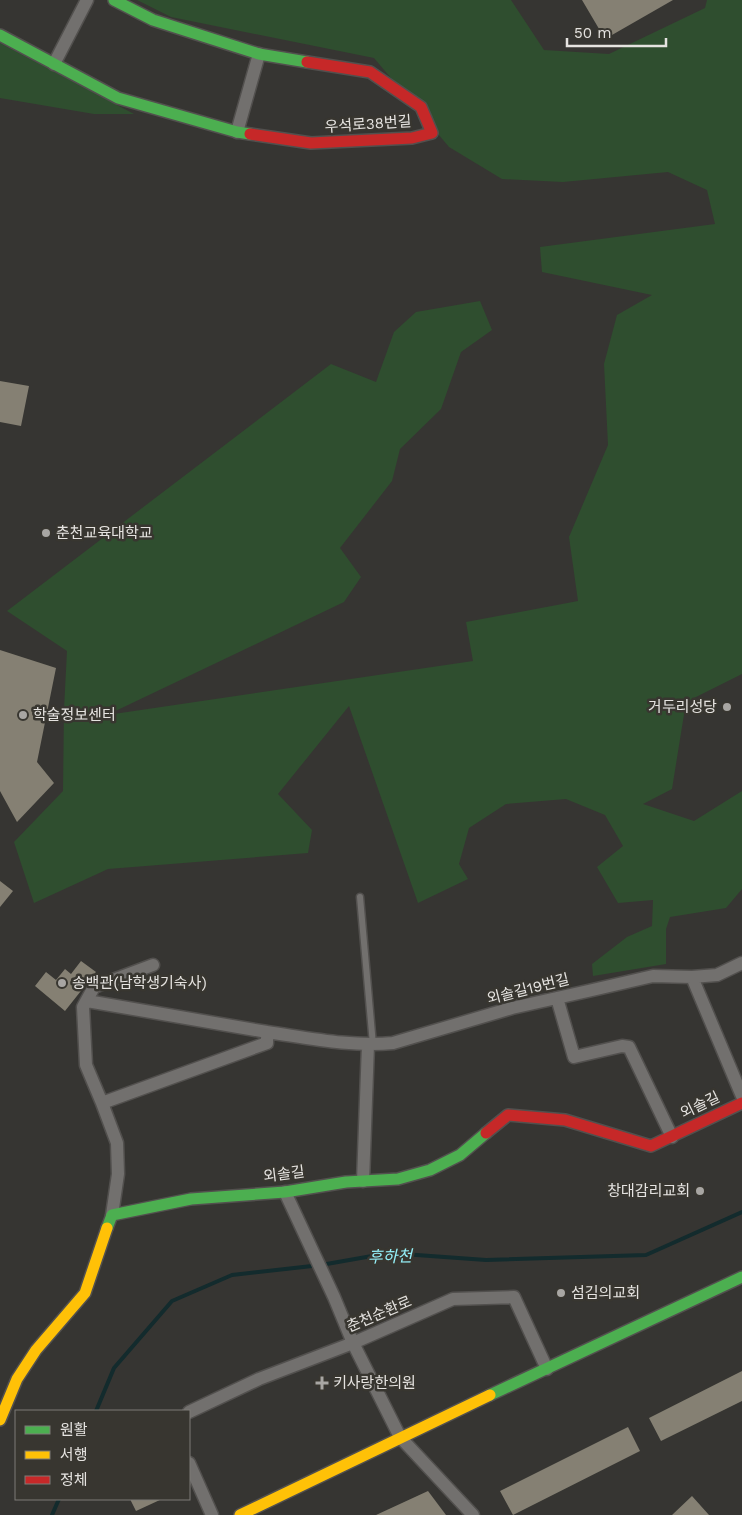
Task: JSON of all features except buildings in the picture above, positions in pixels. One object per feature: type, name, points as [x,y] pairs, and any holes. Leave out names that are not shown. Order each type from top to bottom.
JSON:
[{"type":"street","points":[[54,64],[87,0]]},
{"type":"street","name":"우석로38번길","points":[[0,35],[118,98],[237,132],[311,143],[412,138],[432,133],[421,106],[370,72],[259,54],[153,20],[114,0]]},
{"type":"street","points":[[237,132],[259,54]]},
{"type":"street","name":"외솔길19번길","points":[[86,1000],[267,1032],[371,1045],[393,1043],[512,1008],[653,976],[692,977],[717,975],[742,964]]},
{"type":"street","points":[[0,1420],[17,1379],[36,1350],[84,1293],[112,1216],[118,1174],[117,1143],[86,1065],[83,1007],[94,987],[153,965]]},
{"type":"street","points":[[692,977],[742,1096]]},
{"type":"street","name":"외솔길","points":[[557,998],[574,1058],[622,1046],[629,1047],[672,1137]]},
{"type":"street","points":[[102,1103],[267,1043],[267,1032]]},
{"type":"street","points":[[363,1182],[371,1045]]},
{"type":"street","name":"외솔길","points":[[112,1216],[191,1199],[285,1192],[346,1182],[398,1179],[430,1170],[460,1155],[508,1115],[565,1120],[651,1146],[742,1103]]},
{"type":"street","points":[[285,1192],[334,1297],[353,1343],[400,1437],[473,1515]]},
{"type":"street","points":[[240,1515],[400,1437],[742,1277]]},
{"type":"street","name":"춘천순환로","points":[[190,1412],[259,1379],[353,1343],[453,1299],[514,1297],[547,1369]]},
{"type":"street","points":[[190,1465],[212,1515]]},
{"type":"lane","points":[[360,897],[371,1045]]},
{"type":"green space","points":[[137,0],[511,0],[544,50],[609,54],[705,8],[707,0],[742,0],[742,674],[686,702],[672,789],[643,804],[694,821],[742,791],[742,889],[726,908],[670,917],[666,929],[666,964],[593,976],[592,964],[627,937],[652,926],[653,900],[618,903],[597,867],[623,846],[605,815],[566,799],[506,804],[469,828],[459,864],[468,879],[418,903],[349,706],[278,794],[312,830],[308,853],[108,869],[34,903],[14,842],[63,791],[67,651],[7,611],[331,364],[376,382],[394,332],[416,312],[480,301],[492,330],[461,352],[441,409],[400,449],[392,481],[340,548],[361,577],[344,602],[107,715],[473,661],[466,622],[578,601],[569,537],[608,445],[604,364],[617,315],[652,295],[542,272],[540,247],[715,224],[707,190],[668,172],[563,182],[502,179],[449,147],[374,58],[171,17]]},
{"type":"green space","points":[[0,43],[134,114],[94,114],[0,98]]},
{"type":"waterway","name":"후하천","points":[[96,1410],[114,1368],[172,1301],[232,1275],[321,1265],[389,1253],[486,1260],[646,1255],[742,1212]]},
{"type":"waterway","name":"후하천","points":[[52,1515],[59,1500]]},
{"type":"traffic: fast","points":[[114,0],[153,20],[259,54],[307,62]]},
{"type":"traffic: fast","points":[[0,35],[118,98],[250,134]]},
{"type":"traffic: fast","points":[[107,1228],[112,1215],[191,1199],[285,1192],[346,1182],[398,1179],[430,1170],[460,1155],[486,1133]]},
{"type":"traffic: fast","points":[[490,1395],[742,1277]]},
{"type":"traffic: slow","points":[[0,1420],[17,1379],[36,1350],[85,1293],[107,1228]]},
{"type":"traffic: slow","points":[[240,1515],[490,1395]]},
{"type":"traffic: jam","points":[[250,134],[311,143],[412,138],[432,133],[421,107],[370,72],[307,62]]},
{"type":"traffic: jam","points":[[486,1133],[508,1115],[565,1120],[651,1146],[742,1103]]},
{"type":"place","name":"춘천교육대학교","points":[[46,533]]},
{"type":"place","name":"거두리성당","points":[[727,707]]},
{"type":"place","name":"학술정보센터","points":[[23,715]]},
{"type":"place","name":"송백관(남학생기숙사)","points":[[62,983]]},
{"type":"place","name":"창대감리교회","points":[[700,1191]]},
{"type":"place","name":"섬김의교회","points":[[561,1293]]},
{"type":"place","name":"키사랑한의원","points":[[322,1383]]}]
